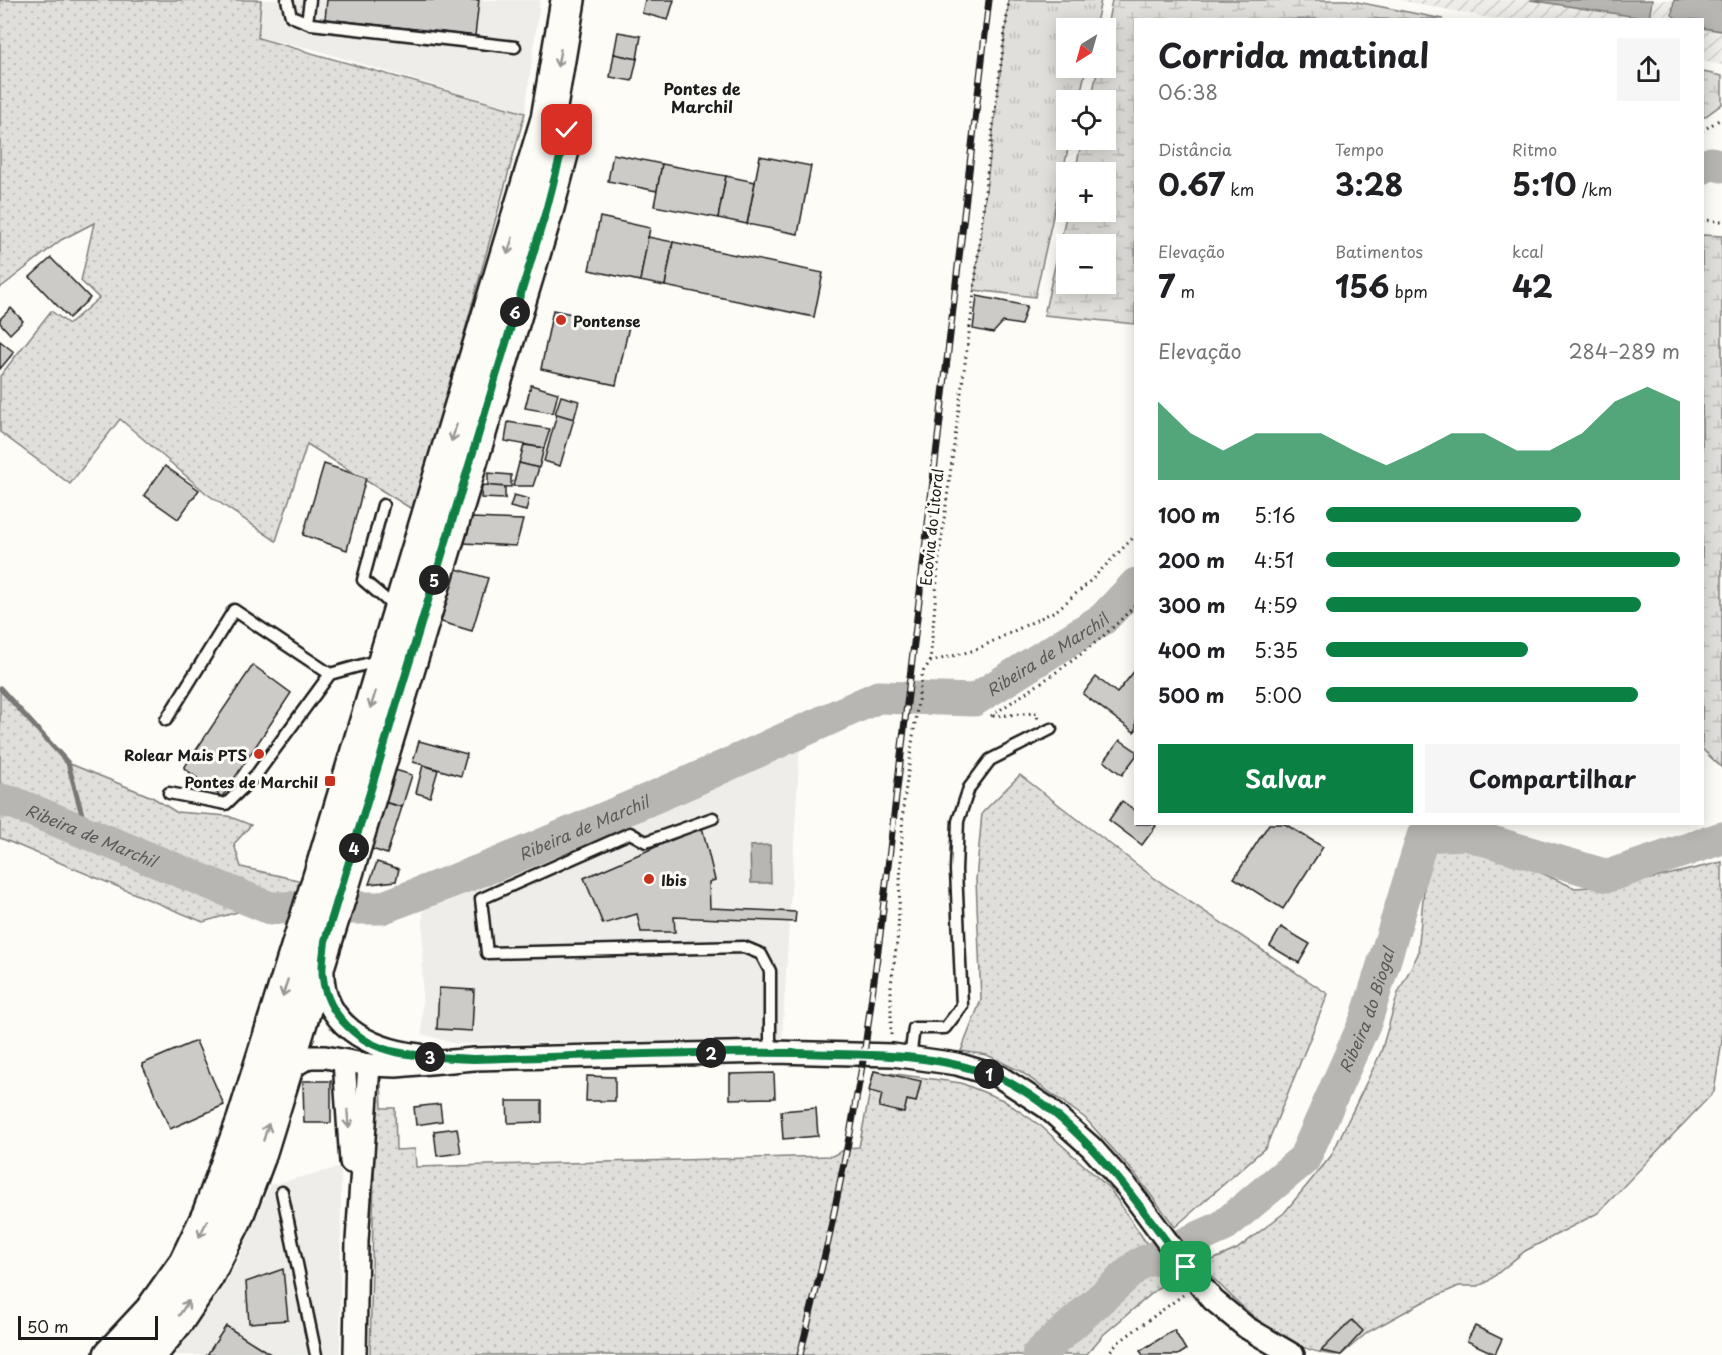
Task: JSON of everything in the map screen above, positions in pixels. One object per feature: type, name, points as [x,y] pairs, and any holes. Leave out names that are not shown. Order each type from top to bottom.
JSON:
[{"type":"main road","points":[[332,877],[386,658],[548,119],[568,0]]},
{"type":"main road","points":[[149,1355],[177,1320],[207,1275],[235,1219],[258,1158],[281,1082],[314,937],[332,877],[546,211],[567,130],[589,0]]},
{"type":"main road","points":[[111,1355],[152,1312],[180,1271],[209,1215],[314,937]]},
{"type":"street","points":[[314,937],[327,998],[336,1015],[348,1029],[393,1052],[474,1059]]},
{"type":"street","points":[[281,1082],[297,1064],[309,1057],[396,1066],[474,1059],[774,1052],[901,1056],[957,1064],[1000,1077],[1046,1107],[1091,1147],[1113,1171],[1213,1300],[1247,1328],[1293,1355]]},
{"type":"street","points":[[344,1061],[357,1241]]},
{"type":"street","points":[[356,1355],[357,1241],[369,1065]]},
{"type":"lane","points":[[287,0],[291,16],[311,24],[515,47]]},
{"type":"lane","points":[[307,22],[310,0]]},
{"type":"lane","points":[[383,505],[363,580],[400,612]]},
{"type":"lane","points":[[166,720],[234,610],[330,674]]},
{"type":"lane","points":[[169,793],[226,804],[256,775],[330,674],[386,658]]},
{"type":"lane","points":[[901,1056],[914,1028],[945,1028],[962,1006],[956,870],[958,821],[969,788],[990,760],[1051,729]]},
{"type":"lane","points":[[713,818],[646,842],[630,833],[481,898],[487,953],[744,946],[761,954],[770,971],[770,1039],[774,1052]]},
{"type":"lane","points":[[282,1192],[316,1355]]},
{"type":"path","name":"Ecovia do Litoral","points":[[930,662],[939,558],[972,311],[1009,0]]},
{"type":"path","points":[[1704,130],[1722,118]]},
{"type":"path","points":[[1704,220],[1722,221]]},
{"type":"path","points":[[901,1056],[891,986],[898,934],[903,808],[922,673],[930,662],[975,650],[1057,610],[1086,585],[1134,537]]},
{"type":"path","points":[[1038,735],[1038,712],[991,716],[1059,670],[1116,626],[1134,606]]},
{"type":"path","points":[[1107,1355],[1116,1344],[1192,1275]]},
{"type":"shaded area","points":[[261,0],[540,0],[525,113],[309,48],[258,38]]},
{"type":"shaded area","points":[[1399,0],[1722,0],[1722,65],[1704,61],[1704,18],[1490,18]]},
{"type":"shaded area","points":[[1530,0],[1652,0],[1649,18]]},
{"type":"shaded area","points":[[1674,0],[1722,0],[1722,31],[1704,28],[1704,18],[1676,18],[1672,15]]},
{"type":"shaded area","points":[[800,744],[782,1040],[456,1044],[422,1034],[423,909]]},
{"type":"shaded area","points":[[770,845],[771,883],[751,883],[750,846]]},
{"type":"shaded area","points":[[341,1167],[340,1355],[172,1355],[238,1261],[270,1185]]},
{"type":"green space","points":[[0,0],[261,0],[258,38],[525,113],[415,511],[307,444],[276,541],[207,494],[120,419],[70,484],[0,432],[0,376],[51,311],[69,324],[99,298],[81,281],[94,223],[61,240],[0,288]]},
{"type":"green space","points":[[1009,0],[1101,0],[1097,18],[1056,18],[1056,78],[1084,78],[1081,90],[1056,90],[1056,150],[1068,150],[1065,162],[1056,162],[1056,203],[1035,297],[974,290]]},
{"type":"green space","points":[[1112,0],[1347,0],[1438,18],[1134,18],[1134,324],[1044,315],[1056,261],[1056,294],[1116,294],[1116,234],[1062,234],[1065,222],[1116,222],[1116,162],[1077,162],[1080,150],[1116,150],[1116,90],[1093,90],[1096,78],[1116,78],[1116,18],[1109,18]]},
{"type":"green space","points":[[1704,72],[1722,76],[1722,104],[1704,117]]},
{"type":"green space","points":[[1704,235],[1722,236],[1722,768],[1704,751]]},
{"type":"green space","points":[[0,688],[68,763],[152,797],[176,812],[228,816],[251,825],[234,844],[241,867],[302,881],[287,921],[241,911],[203,922],[0,838]]},
{"type":"green space","points":[[1020,775],[1153,877],[1328,994],[1266,1147],[1175,1227],[1135,1174],[1085,1118],[1020,1071],[987,1055],[961,1051],[981,1000],[976,880],[982,813]]},
{"type":"green space","points":[[1446,845],[1501,855],[1575,888],[1625,885],[1722,862],[1722,1041],[1714,1092],[1598,1213],[1525,1251],[1487,1282],[1478,1286],[1459,1286],[1423,1302],[1368,1332],[1341,1355],[1321,1353],[1282,1337],[1264,1324],[1246,1310],[1201,1265],[1237,1249],[1284,1213],[1331,1156],[1381,1052],[1398,993],[1418,954],[1426,865],[1430,850]]},
{"type":"green space","points":[[874,1071],[961,1083],[1003,1100],[1041,1126],[1110,1189],[1170,1278],[1103,1335],[1086,1355],[370,1355],[376,1086],[381,1079],[382,1108],[395,1108],[396,1150],[415,1149],[416,1167],[832,1156],[848,1148],[859,1147]]},
{"type":"building","points":[[327,0],[479,0],[475,36],[325,19]]},
{"type":"building","points":[[645,0],[674,0],[668,20],[642,13]]},
{"type":"building","points":[[618,32],[641,36],[637,59],[614,54]]},
{"type":"building","points":[[614,54],[637,59],[632,81],[610,77]]},
{"type":"building","points":[[613,154],[662,164],[657,191],[608,181]]},
{"type":"building","points":[[760,156],[811,166],[798,234],[747,224]]},
{"type":"building","points":[[662,164],[726,176],[718,218],[654,206]]},
{"type":"building","points":[[726,176],[755,182],[747,224],[718,218]]},
{"type":"building","points":[[600,217],[650,228],[640,281],[589,270]]},
{"type":"building","points":[[648,237],[673,242],[665,286],[640,281]]},
{"type":"building","points":[[673,242],[823,273],[814,317],[665,286]]},
{"type":"building","points":[[51,258],[90,298],[69,318],[30,277]]},
{"type":"building","points":[[977,296],[1027,306],[1021,325],[1003,322],[993,333],[973,329]]},
{"type":"building","points":[[11,308],[23,321],[10,334],[0,323],[0,319]]},
{"type":"building","points":[[553,310],[629,326],[616,385],[541,369]]},
{"type":"building","points":[[0,341],[14,352],[0,369]]},
{"type":"building","points":[[531,385],[558,393],[553,413],[525,408]]},
{"type":"building","points":[[561,396],[579,401],[574,419],[555,414]]},
{"type":"building","points":[[557,414],[574,419],[560,466],[544,461]]},
{"type":"building","points":[[508,422],[550,429],[544,448],[505,441]]},
{"type":"building","points":[[524,445],[544,448],[539,468],[519,463]]},
{"type":"building","points":[[519,463],[539,468],[533,486],[513,486]]},
{"type":"building","points":[[324,464],[366,478],[347,550],[303,535]]},
{"type":"building","points":[[165,466],[199,490],[178,519],[144,495]]},
{"type":"building","points":[[488,473],[511,475],[511,487],[488,486]]},
{"type":"building","points":[[482,485],[505,487],[505,499],[481,498]]},
{"type":"building","points":[[514,495],[529,499],[526,511],[510,507]]},
{"type":"building","points":[[472,518],[523,520],[516,546],[464,543]]},
{"type":"building","points":[[453,568],[488,578],[472,631],[438,621]]},
{"type":"building","points":[[253,665],[291,693],[222,797],[184,768]]},
{"type":"building","points":[[1134,672],[1134,732],[1083,694],[1096,677],[1117,693]]},
{"type":"building","points":[[1120,740],[1134,750],[1134,759],[1122,775],[1104,761]]},
{"type":"building","points":[[419,741],[467,754],[461,776],[413,762]]},
{"type":"building","points":[[423,765],[438,770],[430,797],[416,793]]},
{"type":"building","points":[[395,770],[412,775],[402,807],[384,802]]},
{"type":"building","points":[[1122,801],[1134,810],[1134,825],[1156,826],[1142,845],[1109,820]]},
{"type":"building","points":[[383,802],[402,807],[387,854],[369,848]]},
{"type":"building","points":[[1268,825],[1287,825],[1323,847],[1283,909],[1234,878]]},
{"type":"building","name":"Ibis","points":[[702,827],[715,880],[709,882],[710,908],[796,912],[795,922],[674,917],[675,932],[641,932],[637,914],[603,924],[584,878]]},
{"type":"building","points":[[377,862],[399,869],[396,881],[369,884]]},
{"type":"building","points":[[1281,927],[1310,944],[1299,963],[1270,946]]},
{"type":"building","points":[[439,988],[474,990],[472,1031],[437,1029]]},
{"type":"building","points":[[196,1041],[224,1105],[170,1129],[142,1064]]},
{"type":"building","points":[[874,1071],[921,1081],[916,1102],[907,1100],[904,1113],[879,1107],[882,1094],[869,1091]]},
{"type":"building","points":[[774,1073],[775,1098],[730,1099],[730,1074]]},
{"type":"building","points":[[587,1076],[615,1077],[615,1101],[586,1101]]},
{"type":"building","points":[[303,1081],[331,1081],[331,1123],[304,1123]]},
{"type":"building","points":[[507,1101],[542,1101],[542,1122],[508,1123]]},
{"type":"building","points":[[440,1104],[442,1121],[416,1125],[414,1107]]},
{"type":"building","points":[[816,1108],[818,1136],[783,1139],[781,1111]]},
{"type":"building","points":[[457,1128],[461,1153],[437,1156],[434,1131]]},
{"type":"building","points":[[283,1269],[288,1320],[249,1323],[246,1282]]},
{"type":"building","points":[[1352,1320],[1363,1331],[1341,1355],[1321,1351]]},
{"type":"building","points":[[226,1326],[272,1355],[207,1355]]},
{"type":"building","points":[[1475,1326],[1502,1339],[1495,1354],[1467,1341]]},
{"type":"building","points":[[1174,1330],[1186,1350],[1178,1355],[1143,1355],[1140,1351]]},
{"type":"waterway","name":"Ribeira de Marchil","points":[[1704,167],[1711,163],[1722,166]]},
{"type":"waterway","name":"Ribeira de Marchil","points":[[0,800],[14,803],[270,908],[381,908],[495,865],[685,784],[878,697],[974,700],[1103,619],[1134,586]]},
{"type":"waterway","points":[[0,688],[68,763],[87,833]]},
{"type":"waterway","name":"Ribeira do Biogal","points":[[1038,1355],[1139,1264],[1222,1227],[1304,1159],[1366,1020],[1423,836],[1465,834],[1608,876],[1722,838]]},
{"type":"railway","points":[[800,1355],[828,1242],[864,1055],[989,0]]},
{"type":"place","name":"Pontense","points":[[561,320]]},
{"type":"place","name":"Rolear Mais PTS","points":[[259,754]]},
{"type":"place","name":"Pontes de Marchil","points":[[330,781]]},
{"type":"place","name":"Ibis","points":[[649,879]]},
{"type":"district","name":"Pontes de Marchil","points":[[702,97]]},
{"type":"route","points":[[567,130],[546,211],[325,941],[322,977],[327,998],[336,1015],[348,1029],[370,1042],[393,1052],[431,1057],[474,1059],[774,1052],[892,1055],[957,1064],[1000,1077],[1046,1107],[1091,1147],[1127,1188],[1186,1267]]}]
